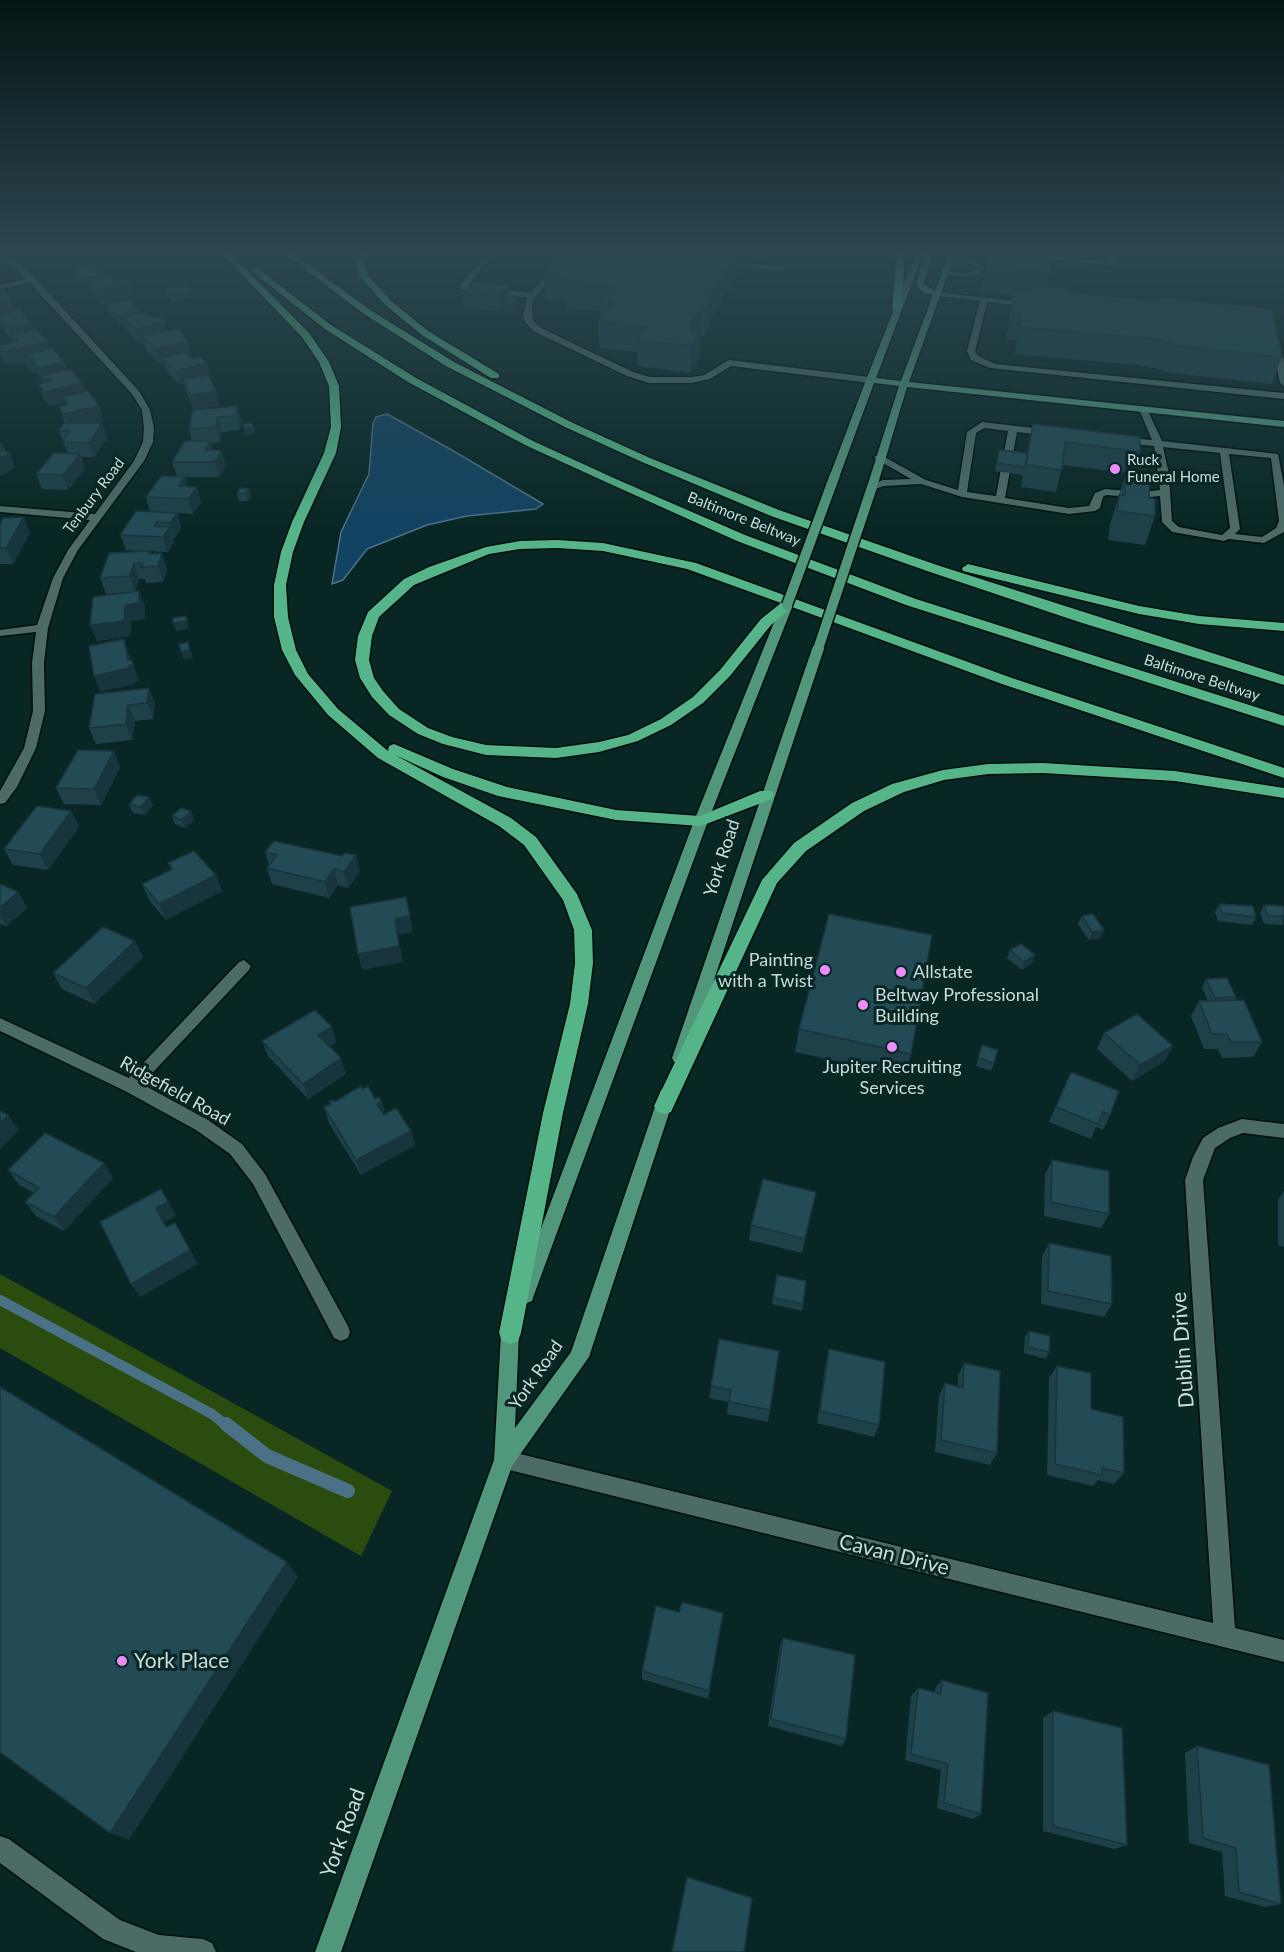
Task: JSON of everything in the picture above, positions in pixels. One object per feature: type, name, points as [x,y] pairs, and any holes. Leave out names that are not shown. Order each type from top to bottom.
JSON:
[{"type":"highway","points":[[313,345],[324,362],[334,386],[336,427],[330,453],[315,490],[298,522],[287,552],[280,585],[281,617],[289,650],[302,675],[333,712],[383,755],[505,822],[530,841],[571,898],[583,930],[584,963],[579,1004],[553,1113],[510,1333]]},
{"type":"highway","name":"Baltimore Beltway","points":[[357,345],[404,375],[529,443],[741,538],[911,602],[1284,722]]},
{"type":"highway","name":"Baltimore Beltway","points":[[420,345],[450,364],[559,420],[646,460],[775,513],[1084,620],[1284,681]]},
{"type":"highway","points":[[445,345],[514,388],[646,460]]},
{"type":"highway","points":[[775,513],[1069,595],[1199,620],[1284,627]]},
{"type":"highway","points":[[787,605],[772,626],[698,700],[666,722],[633,738],[599,747],[556,753],[486,750],[448,741],[423,731],[393,712],[376,694],[367,678],[362,660],[364,636],[373,615],[409,582],[434,570],[486,551],[520,545],[557,544],[603,547],[691,566],[1007,681],[1284,772]]},
{"type":"highway","points":[[333,712],[393,749],[448,773],[504,792],[616,815],[701,821],[766,795]]},
{"type":"highway","points":[[664,1106],[770,880],[800,847],[858,807],[898,788],[943,776],[988,769],[1043,768],[1175,776],[1284,793]]},
{"type":"main road","points":[[787,605],[883,345]]},
{"type":"main road","name":"York Road","points":[[328,1952],[504,1460],[579,1357],[766,795],[819,646],[872,487],[879,457],[903,383],[917,345]]},
{"type":"main road","points":[[870,380],[1284,424]]},
{"type":"main road","name":"York Road","points":[[504,1460],[510,1333],[772,626]]},
{"type":"street","name":"Tenbury Road","points":[[0,800],[12,784],[30,748],[39,711],[38,663],[42,628],[58,578],[73,550],[139,461],[148,442],[149,428],[146,410],[136,393],[92,345]]},
{"type":"street","points":[[572,345],[649,380],[692,380],[713,374],[729,363],[870,380]]},
{"type":"street","points":[[973,345],[971,351],[974,358],[993,366],[1284,396]]},
{"type":"street","points":[[1279,345],[1284,383]]},
{"type":"street","points":[[1113,439],[1158,444],[1224,451],[1275,456],[1284,521],[1280,530],[1264,540],[1254,541],[1228,536],[1224,538],[1197,536],[1176,530],[1167,522],[1164,474],[1158,444],[1143,409]]},
{"type":"street","points":[[962,494],[972,432],[982,425],[1057,433]]},
{"type":"street","points":[[1000,500],[1012,429]]},
{"type":"street","points":[[1224,451],[1234,529],[1228,536]]},
{"type":"street","points":[[879,457],[923,482],[962,494],[1081,512],[1096,506],[1098,495],[1105,492],[1142,495],[1164,493]]},
{"type":"street","points":[[872,487],[883,483],[923,482]]},
{"type":"street","points":[[0,509],[96,517]]},
{"type":"street","points":[[0,633],[42,628]]},
{"type":"street","points":[[131,1086],[244,966]]},
{"type":"street","name":"Ridgefield Road","points":[[0,1024],[131,1086],[202,1125],[236,1149],[259,1179],[341,1332]]},
{"type":"street","name":"Dublin Drive","points":[[1225,1636],[1194,1180],[1201,1157],[1209,1143],[1224,1132],[1242,1126],[1284,1131]]},
{"type":"street","name":"Cavan Drive","points":[[504,1460],[1284,1651]]},
{"type":"street","points":[[0,1848],[112,1930],[159,1948],[203,1952]]},
{"type":"green space","points":[[0,1274],[392,1491],[361,1556],[0,1348]]},
{"type":"water","points":[[387,414],[543,504],[536,509],[467,516],[427,525],[367,549],[343,580],[332,584],[341,532],[369,474],[373,423],[376,417]]},
{"type":"building","points":[[3,345],[33,345],[2,352],[0,346]]},
{"type":"building","points":[[151,345],[173,345],[155,349]]},
{"type":"building","points":[[1173,345],[1280,345],[1282,357]]},
{"type":"building","points":[[53,348],[64,362],[37,368],[32,357],[26,359],[24,356]]},
{"type":"building","points":[[184,352],[192,359],[201,357],[207,363],[176,371],[163,358]]},
{"type":"building","points":[[70,369],[82,383],[44,392],[39,384],[51,381],[42,376]]},
{"type":"building","points":[[208,375],[216,391],[190,395],[183,379]]},
{"type":"building","points":[[88,391],[99,406],[63,414],[59,407],[68,405],[63,396]]},
{"type":"building","points":[[237,406],[236,416],[218,417],[216,427],[189,429],[193,410]]},
{"type":"building","points":[[64,423],[102,423],[89,443],[63,442],[70,431],[59,431]]},
{"type":"building","points":[[253,423],[253,427],[244,428],[243,424]]},
{"type":"building","points":[[1033,424],[1140,437],[1140,452],[1065,442],[1062,470],[1026,465]]},
{"type":"building","points":[[185,441],[210,441],[205,450],[222,450],[215,462],[172,462]]},
{"type":"building","points":[[0,449],[10,453],[0,458]]},
{"type":"building","points":[[999,450],[1027,453],[1025,467],[997,463]]},
{"type":"building","points":[[54,453],[80,454],[63,475],[36,474]]},
{"type":"building","points":[[1126,471],[1150,474],[1149,498],[1155,499],[1155,516],[1117,511],[1119,495],[1125,496]]},
{"type":"building","points":[[161,476],[185,477],[179,486],[197,487],[188,499],[146,497]]},
{"type":"building","points":[[240,488],[249,489],[246,494],[237,493]]},
{"type":"building","points":[[136,511],[177,513],[170,523],[157,522],[154,526],[170,527],[163,537],[120,535]]},
{"type":"building","points":[[24,517],[6,548],[0,548],[0,524],[3,518]]},
{"type":"building","points":[[150,551],[149,554],[162,553],[158,566],[141,567],[143,563],[134,563],[130,576],[100,578],[109,553]]},
{"type":"building","points":[[139,591],[139,603],[125,605],[124,621],[90,625],[93,597]]},
{"type":"building","points":[[186,616],[187,621],[173,623],[173,618]]},
{"type":"building","points":[[124,639],[128,660],[132,660],[133,665],[129,668],[94,676],[89,646]]},
{"type":"building","points":[[188,642],[190,650],[181,652],[179,644]]},
{"type":"building","points":[[149,688],[147,703],[128,705],[126,724],[89,728],[95,694]]},
{"type":"building","points":[[78,750],[114,751],[94,789],[56,788]]},
{"type":"building","points":[[137,795],[149,797],[141,807],[129,805]]},
{"type":"building","points":[[37,806],[71,811],[40,854],[4,849]]},
{"type":"building","points":[[181,808],[191,811],[182,820],[172,816]]},
{"type":"building","points":[[274,841],[342,856],[345,853],[356,855],[344,872],[334,869],[325,882],[267,868],[277,855],[265,852]]},
{"type":"building","points":[[194,851],[216,875],[159,904],[142,884],[173,869],[168,863]]},
{"type":"building","points":[[0,884],[18,892],[0,908]]},
{"type":"building","points":[[406,897],[410,916],[395,919],[399,946],[358,954],[350,907]]},
{"type":"building","points":[[1219,904],[1253,906],[1256,917],[1222,913]]},
{"type":"building","points":[[1264,905],[1284,906],[1284,916],[1268,916]]},
{"type":"building","name":"Beltway Professional Building","points":[[829,914],[932,935],[911,1054],[799,1029]]},
{"type":"building","points":[[1093,914],[1104,930],[1092,932],[1082,916]]},
{"type":"building","points":[[103,927],[135,941],[86,988],[53,973]]},
{"type":"building","points":[[1021,944],[1035,955],[1024,962],[1010,950]]},
{"type":"building","points":[[1227,978],[1236,997],[1215,998],[1206,979]]},
{"type":"building","points":[[1244,1000],[1262,1042],[1231,1042],[1227,1034],[1212,1034],[1199,1001]]},
{"type":"building","points":[[315,1010],[332,1027],[318,1035],[341,1058],[303,1084],[262,1041]]},
{"type":"building","points":[[1137,1014],[1173,1046],[1140,1065],[1104,1033]]},
{"type":"building","points":[[982,1045],[998,1050],[994,1063],[978,1058]]},
{"type":"building","points":[[1071,1072],[1119,1091],[1110,1115],[1103,1112],[1098,1124],[1056,1107]]},
{"type":"building","points":[[361,1086],[363,1089],[368,1086],[375,1099],[379,1097],[382,1102],[377,1104],[384,1115],[396,1108],[411,1131],[356,1160],[324,1107],[331,1104],[329,1101],[336,1101]]},
{"type":"building","points":[[0,1111],[8,1115],[0,1123]]},
{"type":"building","points":[[45,1133],[104,1163],[54,1217],[25,1202],[39,1188],[8,1170]]},
{"type":"building","points":[[1052,1160],[1109,1171],[1109,1214],[1051,1202]]},
{"type":"building","points":[[763,1179],[816,1192],[805,1239],[751,1225]]},
{"type":"building","points":[[161,1189],[168,1202],[156,1208],[166,1227],[175,1223],[190,1250],[131,1284],[100,1222]]},
{"type":"building","points":[[1049,1243],[1111,1256],[1112,1304],[1048,1291]]},
{"type":"building","points":[[777,1275],[806,1281],[803,1304],[773,1298]]},
{"type":"building","points":[[1029,1331],[1050,1336],[1049,1352],[1028,1347]]},
{"type":"building","points":[[719,1339],[779,1351],[770,1410],[729,1402],[731,1390],[711,1386]]},
{"type":"building","points":[[829,1349],[885,1362],[879,1425],[820,1411]]},
{"type":"building","points":[[964,1363],[1000,1371],[997,1453],[941,1440],[945,1383],[963,1388]]},
{"type":"building","points":[[1057,1366],[1091,1373],[1091,1409],[1123,1417],[1124,1473],[1102,1468],[1102,1475],[1055,1464]]},
{"type":"building","name":"York Place","points":[[0,1387],[287,1562],[110,1833],[0,1752]]},
{"type":"building","points":[[682,1602],[723,1613],[709,1691],[642,1671],[656,1606],[679,1612]]},
{"type":"building","points":[[783,1638],[855,1655],[846,1739],[771,1719]]},
{"type":"building","points":[[942,1680],[988,1693],[981,1814],[944,1803],[948,1764],[911,1754],[918,1688],[941,1694]]},
{"type":"building","points":[[1053,1711],[1122,1728],[1127,1845],[1053,1826]]},
{"type":"building","points":[[1197,1746],[1269,1765],[1281,1904],[1239,1892],[1236,1848],[1203,1838]]},
{"type":"building","points":[[687,1877],[752,1898],[744,1952],[672,1952]]},
{"type":"waterway","points":[[0,1300],[212,1414],[227,1426]]},
{"type":"waterway","points":[[226,1424],[267,1456],[348,1491]]},
{"type":"place","name":"Ruck Funeral Home","points":[[1115,469]]},
{"type":"place","name":"Painting with a Twist","points":[[825,970]]},
{"type":"place","name":"Allstate","points":[[901,972]]},
{"type":"place","name":"Beltway Professional Building","points":[[863,1005]]},
{"type":"place","name":"Jupiter Recruiting Services","points":[[892,1047]]},
{"type":"place","name":"York Place","points":[[122,1661]]}]
